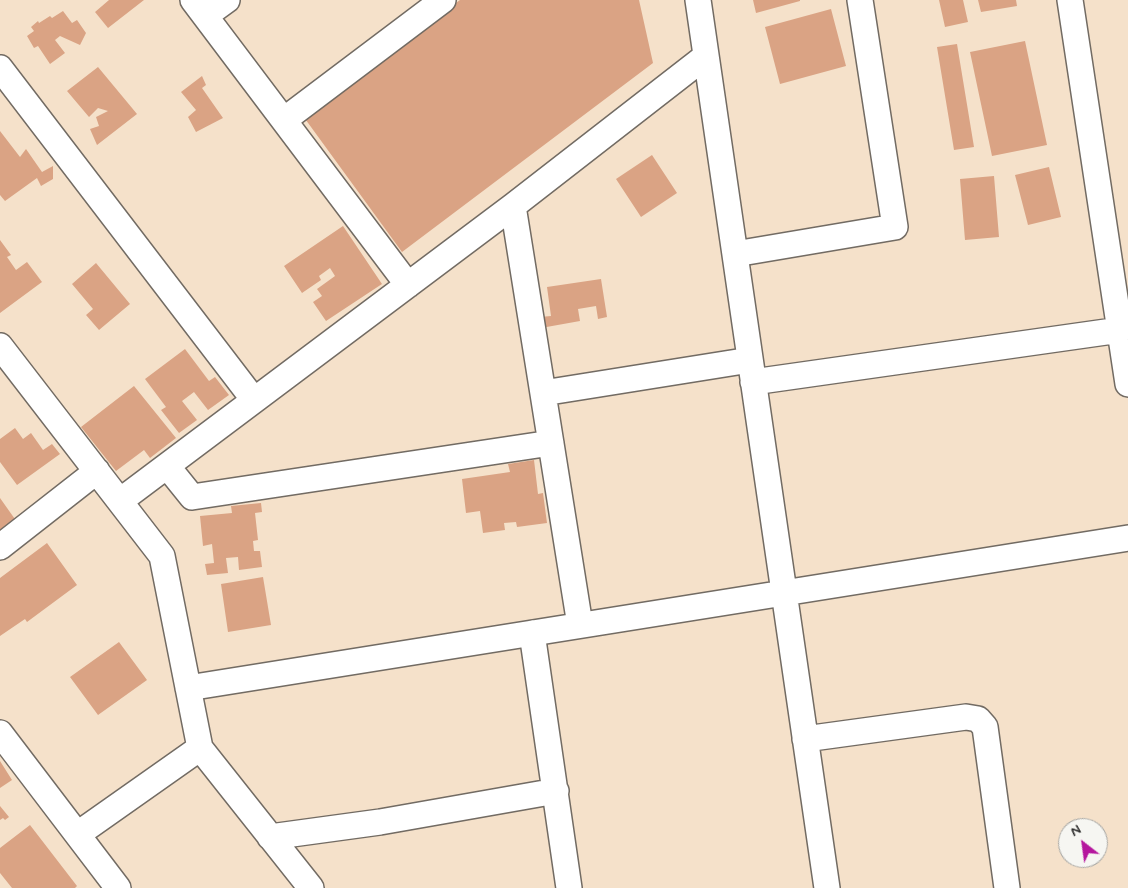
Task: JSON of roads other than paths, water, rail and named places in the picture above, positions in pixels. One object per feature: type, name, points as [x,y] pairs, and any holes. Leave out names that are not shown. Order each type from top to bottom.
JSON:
[{"type":"street","points":[[227,0],[199,8],[408,285]]},
{"type":"street","points":[[284,120],[443,0]]},
{"type":"street","points":[[698,0],[827,888]]},
{"type":"street","points":[[735,254],[895,227],[860,0]]},
{"type":"street","points":[[1070,0],[1128,384]]},
{"type":"street","points":[[120,501],[513,206],[706,56]]},
{"type":"street","points":[[0,68],[254,400]]},
{"type":"street","points":[[513,206],[580,626]]},
{"type":"street","points":[[543,393],[1120,330]]},
{"type":"street","points":[[0,346],[162,556],[200,748],[311,888]]},
{"type":"street","points":[[167,466],[192,497],[551,443]]},
{"type":"street","points":[[0,547],[97,471]]},
{"type":"street","points":[[188,688],[1128,538]]},
{"type":"street","points":[[532,633],[569,888]]},
{"type":"street","points":[[805,739],[966,717],[978,719],[985,727],[1007,888]]},
{"type":"street","points":[[0,733],[118,888]]},
{"type":"street","points":[[78,834],[200,748]]},
{"type":"street","points":[[270,837],[380,822],[556,791]]}]
